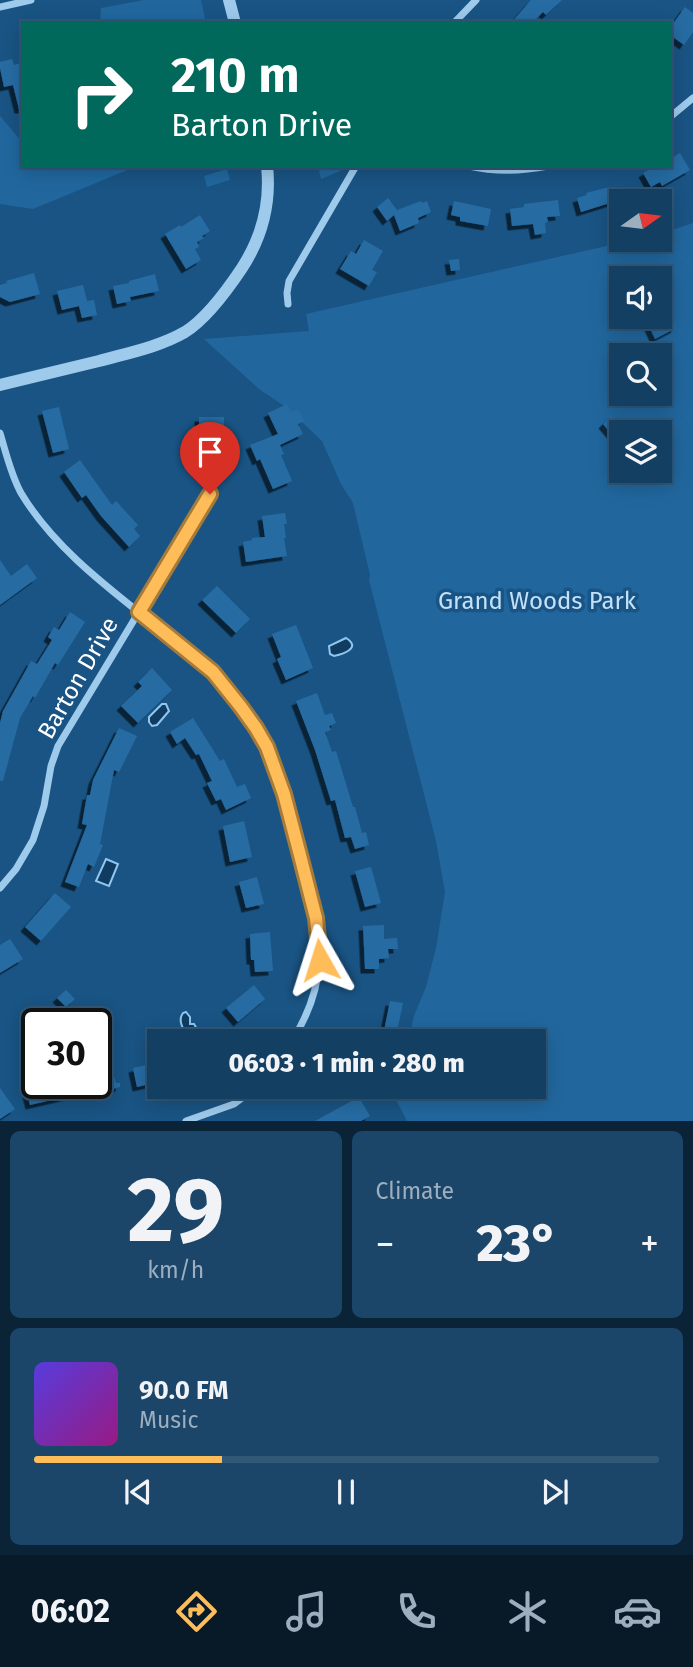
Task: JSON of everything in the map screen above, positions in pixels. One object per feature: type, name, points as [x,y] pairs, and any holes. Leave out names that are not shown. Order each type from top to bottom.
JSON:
[{"type":"street","points":[[0,7],[31,0]]},
{"type":"street","points":[[229,0],[234,21]]},
{"type":"street","points":[[456,21],[476,0]]},
{"type":"street","points":[[672,115],[693,98]]},
{"type":"street","points":[[0,385],[163,343],[187,331],[231,284],[254,248],[267,206],[267,168]]},
{"type":"street","points":[[288,304],[289,281],[355,168]]},
{"type":"street","points":[[478,168],[505,171],[538,168]]},
{"type":"street","points":[[0,433],[12,474],[21,492],[51,533],[85,567],[213,672],[241,707],[267,747],[287,807],[316,918],[320,960],[316,990],[298,1029]]},
{"type":"street","name":"Barton Drive","points":[[0,888],[16,869],[33,839],[58,746],[210,494]]},
{"type":"street","points":[[186,1121],[234,1104],[241,1099]]},
{"type":"green space","points":[[144,0],[201,0],[206,21],[100,21],[101,8]]},
{"type":"green space","points":[[0,116],[21,141],[21,168],[132,168],[33,209],[0,204]]},
{"type":"green space","points":[[318,168],[341,168],[340,171],[321,179]]},
{"type":"green space","points":[[227,169],[230,180],[207,187],[204,176]]},
{"type":"green space","name":"Grand Woods Park","points":[[693,223],[693,1121],[407,1121],[396,1099],[546,1099],[546,1029],[411,1029],[436,948],[445,892],[436,841],[369,580],[353,503],[341,484],[322,441],[204,339],[309,331],[306,314],[609,245],[609,252],[672,252],[672,230]]},
{"type":"shaded area","points":[[346,638],[352,648],[342,654],[330,654],[329,646]]},
{"type":"shaded area","points":[[162,704],[166,704],[169,711],[157,725],[152,726],[149,717]]},
{"type":"shaded area","points":[[106,859],[118,864],[109,886],[96,881]]},
{"type":"shaded area","points":[[186,1012],[190,1017],[190,1024],[194,1024],[197,1029],[184,1029],[181,1024],[183,1013]]},
{"type":"building","points":[[531,0],[562,0],[546,15],[543,12],[534,21],[513,21]]},
{"type":"building","points":[[685,7],[693,13],[693,32],[684,45],[672,36],[672,25]]},
{"type":"building","points":[[12,59],[14,65],[21,63],[21,109],[13,85],[4,87],[0,62]]},
{"type":"building","points":[[680,153],[690,170],[662,186],[660,182],[651,187],[643,173],[652,168],[672,168],[672,158]]},
{"type":"building","points":[[609,187],[609,203],[581,212],[577,198],[587,195],[586,193]]},
{"type":"building","points":[[388,198],[397,210],[427,201],[431,212],[418,218],[419,223],[400,231],[394,215],[387,221],[377,207]]},
{"type":"building","points":[[558,200],[560,216],[547,217],[546,233],[535,235],[533,224],[512,226],[510,209],[524,207],[524,204]]},
{"type":"building","points":[[454,201],[491,209],[488,226],[460,221],[460,217],[451,215]]},
{"type":"building","points":[[200,215],[210,231],[197,242],[199,247],[195,249],[201,260],[186,269],[165,234]]},
{"type":"building","points":[[364,240],[383,251],[372,270],[377,272],[369,286],[340,269],[351,251],[356,254]]},
{"type":"building","points":[[459,259],[460,270],[451,271],[449,260]]},
{"type":"building","points":[[34,273],[40,294],[10,302],[0,297],[0,285]]},
{"type":"building","points":[[155,274],[159,291],[130,297],[131,301],[117,304],[113,286]]},
{"type":"building","points":[[83,285],[87,301],[94,300],[97,315],[82,318],[79,306],[62,310],[57,291]]},
{"type":"building","points":[[672,319],[676,328],[655,339],[650,329],[672,329]]},
{"type":"building","points":[[287,404],[291,412],[298,409],[304,421],[298,424],[303,434],[280,445],[284,454],[281,455],[292,481],[273,489],[260,459],[257,461],[250,445],[278,434],[268,413]]},
{"type":"building","points":[[59,407],[69,449],[53,453],[42,411]]},
{"type":"building","points":[[611,416],[614,420],[609,420],[609,431],[603,424]]},
{"type":"building","points":[[199,417],[224,417],[224,432],[199,432]]},
{"type":"building","points":[[80,460],[112,505],[116,501],[138,525],[134,529],[140,536],[129,547],[86,495],[82,498],[64,472]]},
{"type":"building","points":[[285,513],[287,524],[284,524],[284,538],[287,556],[246,562],[243,542],[265,537],[262,516]]},
{"type":"building","points":[[0,560],[11,576],[27,564],[37,578],[0,605]]},
{"type":"building","points":[[217,586],[250,619],[236,633],[202,600]]},
{"type":"building","points":[[70,612],[85,622],[20,718],[3,781],[0,781],[0,723],[3,711],[31,661],[37,664],[52,640],[48,637],[54,627],[59,630]]},
{"type":"building","points":[[296,625],[313,668],[286,680],[277,659],[281,657],[272,634]]},
{"type":"building","points":[[152,668],[172,690],[138,723],[121,706],[142,686],[138,682]]},
{"type":"building","points":[[317,693],[325,715],[332,713],[336,723],[329,726],[331,730],[325,732],[332,752],[336,751],[362,833],[366,832],[369,845],[355,849],[351,837],[345,838],[335,800],[331,801],[296,701]]},
{"type":"building","points":[[193,718],[220,761],[224,759],[237,787],[245,784],[251,798],[226,810],[221,799],[216,801],[207,783],[212,781],[199,754],[196,755],[185,738],[177,744],[170,732]]},
{"type":"building","points":[[119,728],[137,736],[119,772],[114,770],[100,844],[103,845],[94,867],[88,864],[79,887],[65,882],[87,825],[82,824],[87,795],[90,795],[93,780]]},
{"type":"building","points":[[244,821],[252,857],[230,862],[223,826]]},
{"type":"building","points":[[371,867],[381,903],[365,907],[355,871]]},
{"type":"building","points":[[257,877],[264,904],[246,908],[239,882]]},
{"type":"building","points":[[55,893],[71,907],[41,941],[25,927]]},
{"type":"building","points":[[384,925],[384,939],[397,938],[398,949],[388,949],[389,958],[379,959],[379,969],[365,969],[363,926]]},
{"type":"building","points":[[270,932],[273,971],[255,972],[254,960],[251,960],[250,934]]},
{"type":"building","points":[[10,939],[23,959],[0,973],[0,945]]},
{"type":"building","points":[[254,985],[265,999],[238,1022],[226,1008]]},
{"type":"building","points":[[66,990],[75,999],[66,1007],[57,998]]},
{"type":"building","points":[[390,1001],[403,1003],[398,1029],[384,1029]]},
{"type":"building","points":[[147,1065],[147,1085],[137,1087],[133,1068]]},
{"type":"building","points":[[112,1073],[116,1083],[120,1083],[120,1087],[112,1089]]},
{"type":"building","points":[[0,1088],[15,1109],[0,1119]]},
{"type":"building","points":[[28,1099],[56,1099],[30,1105]]},
{"type":"building","points":[[355,1099],[360,1099],[370,1116],[361,1121],[315,1121]]},
{"type":"route","points":[[210,494],[139,612],[213,672],[241,707],[267,747],[284,794],[316,918],[320,960]]}]
